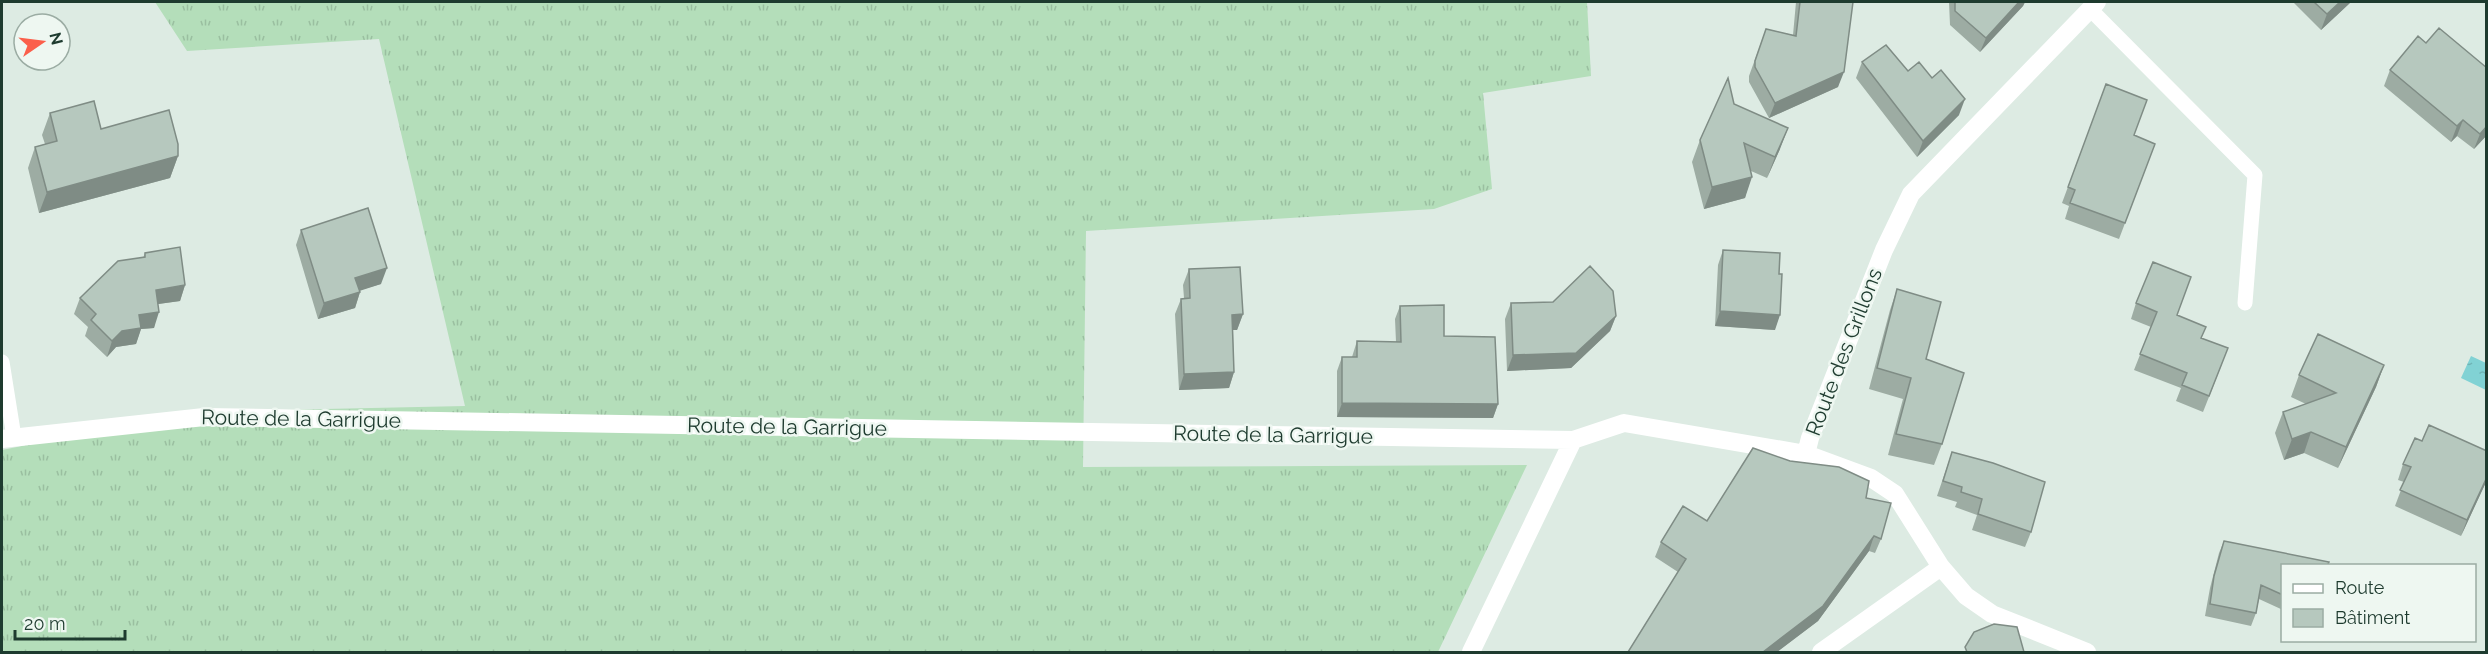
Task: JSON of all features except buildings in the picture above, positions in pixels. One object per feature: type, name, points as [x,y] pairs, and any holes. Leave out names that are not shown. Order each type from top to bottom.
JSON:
[{"type":"street","name":"Route des Grillons","points":[[1573,440],[1624,423],[1806,454],[1810,438],[1884,250],[1911,194],[2093,5]]},
{"type":"street","name":"Route de la Garrigue","points":[[8,438],[204,417],[1573,440]]},
{"type":"street","points":[[1471,652],[1573,440]]},
{"type":"street","points":[[1806,454],[1871,478],[1894,494],[1941,567],[1966,596],[1992,614],[2086,652]]},
{"type":"street","points":[[1821,652],[1941,567]]},
{"type":"lane","points":[[2093,5],[2255,175],[2245,303]]},
{"type":"lane","points":[[2,362],[8,438]]},
{"type":"green space","points":[[155,2],[1587,2],[1591,76],[1483,93],[1492,189],[1434,209],[1086,231],[1083,467],[1527,465],[1438,652],[2,652],[2,450],[190,412],[465,406],[379,39],[187,51]]},
{"type":"water","points":[[2471,356],[2486,363],[2486,390],[2461,378]]}]
